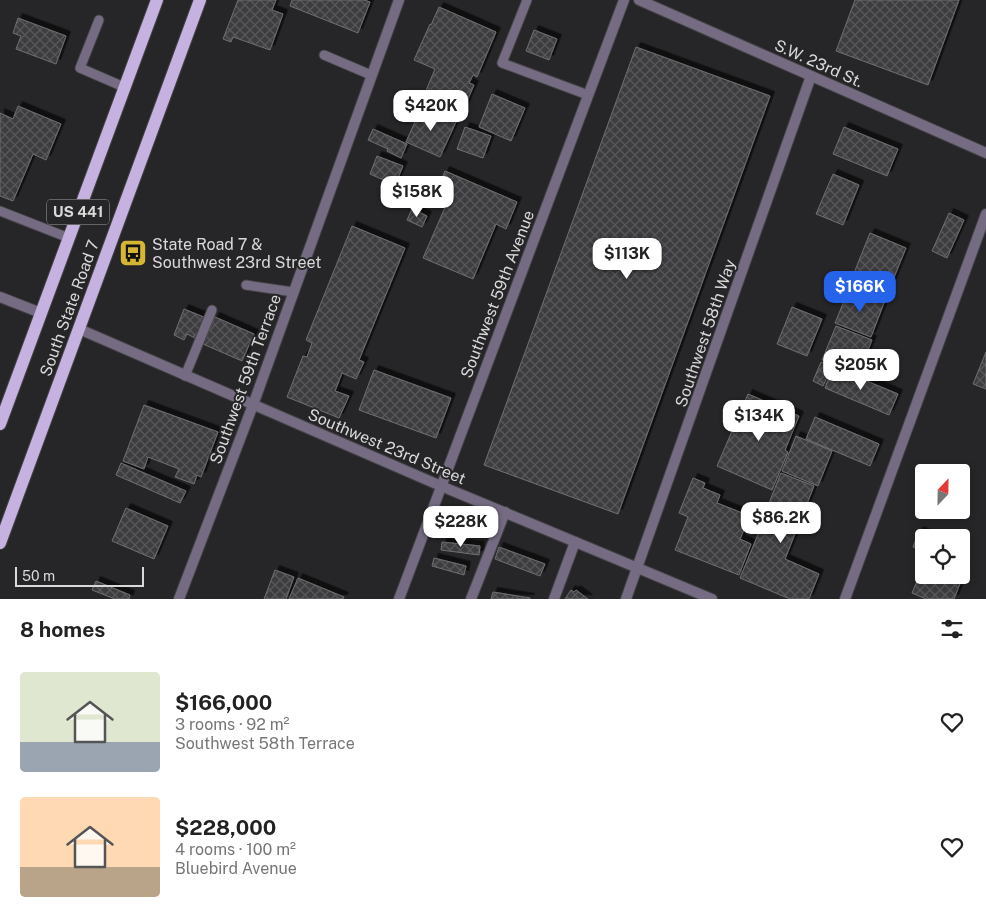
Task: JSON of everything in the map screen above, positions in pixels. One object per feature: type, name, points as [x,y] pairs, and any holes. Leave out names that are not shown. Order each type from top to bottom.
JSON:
[{"type":"main road","name":"South State Road 7","points":[[0,424],[157,0]]},
{"type":"main road","name":"South State Road 7","points":[[0,543],[200,0]]},
{"type":"street","name":"Southwest 59th Terrace","points":[[179,599],[253,405],[399,0]]},
{"type":"street","name":"Southwest 59th Avenue","points":[[399,599],[624,0]]},
{"type":"street","name":"S.W. 23rd St.","points":[[641,0],[986,153]]},
{"type":"street","name":"Southwest 58th Way","points":[[626,599],[811,76]]},
{"type":"street","points":[[845,599],[986,214]]},
{"type":"street","points":[[0,297],[41,313]]},
{"type":"street","name":"Southwest 23rd Street","points":[[79,329],[441,486],[712,599]]},
{"type":"street","points":[[471,599],[505,512]]},
{"type":"street","points":[[554,599],[575,542]]},
{"type":"lane","points":[[527,0],[502,63],[588,95]]},
{"type":"lane","points":[[99,20],[80,68],[124,87]]},
{"type":"lane","points":[[324,55],[371,75]]},
{"type":"lane","points":[[0,211],[69,238]]},
{"type":"lane","points":[[246,285],[293,292]]},
{"type":"lane","points":[[185,376],[212,310]]},
{"type":"building","points":[[238,0],[276,0],[272,10],[283,14],[270,50],[233,37],[231,42],[223,39]]},
{"type":"building","points":[[292,0],[364,0],[370,2],[358,33],[290,6]]},
{"type":"building","points":[[855,0],[959,0],[928,85],[836,51]]},
{"type":"building","points":[[439,7],[496,32],[477,77],[473,75],[469,83],[474,85],[458,122],[420,105],[435,69],[414,60]]},
{"type":"building","points":[[18,18],[66,36],[56,64],[16,49],[21,36],[13,33]]},
{"type":"building","points":[[534,30],[557,39],[549,60],[526,51]]},
{"type":"building","points":[[636,47],[770,96],[618,514],[484,465]]},
{"type":"building","points":[[492,94],[525,108],[511,141],[479,127]]},
{"type":"building","points":[[18,106],[61,124],[46,160],[33,154],[13,201],[0,196],[0,113],[13,119]]},
{"type":"building","points":[[421,108],[456,122],[440,157],[406,142]]},
{"type":"building","points":[[465,127],[491,136],[483,158],[457,149]]},
{"type":"building","points":[[844,127],[898,149],[887,176],[833,154]]},
{"type":"building","points":[[373,129],[407,144],[401,158],[387,151],[388,149],[368,140]]},
{"type":"building","points":[[377,156],[403,166],[395,185],[370,174]]},
{"type":"building","points":[[445,171],[517,202],[506,229],[496,224],[473,279],[423,258],[447,203],[434,197]]},
{"type":"building","points":[[833,174],[859,185],[843,225],[816,214]]},
{"type":"building","points":[[412,209],[427,216],[422,227],[407,220]]},
{"type":"building","points":[[949,213],[964,220],[947,258],[932,251]]},
{"type":"building","points":[[352,226],[405,248],[359,360],[364,362],[356,379],[342,373],[335,391],[349,396],[339,418],[287,397],[303,356],[307,357],[312,343],[306,340]]},
{"type":"building","points":[[870,233],[906,248],[884,302],[848,288]]},
{"type":"building","points":[[849,289],[884,303],[871,337],[835,323]]},
{"type":"building","points":[[792,307],[822,319],[807,356],[777,344]]},
{"type":"building","points":[[184,309],[206,318],[197,339],[187,334],[184,340],[174,335]]},
{"type":"building","points":[[215,317],[254,334],[242,361],[203,344]]},
{"type":"building","points":[[836,326],[872,340],[858,375],[822,360]]},
{"type":"building","points":[[986,352],[986,389],[973,384]]},
{"type":"building","points":[[821,362],[832,367],[823,386],[813,381]]},
{"type":"building","points":[[833,367],[898,394],[889,415],[825,388]]},
{"type":"building","points":[[374,370],[451,398],[436,438],[359,410]]},
{"type":"building","points":[[748,394],[799,416],[785,450],[788,452],[772,490],[717,466]]},
{"type":"building","points":[[144,405],[218,432],[201,477],[197,475],[194,484],[175,477],[179,469],[148,457],[144,469],[123,461]]},
{"type":"building","points":[[815,417],[879,444],[870,466],[806,439]]},
{"type":"building","points":[[796,436],[832,451],[818,486],[782,471]]},
{"type":"building","points":[[121,463],[186,491],[180,503],[116,475]]},
{"type":"building","points":[[781,473],[814,486],[785,559],[819,574],[809,599],[790,599],[740,578],[769,508],[767,508]]},
{"type":"building","points":[[693,478],[705,483],[703,488],[720,495],[717,503],[750,516],[740,539],[751,544],[739,575],[675,550],[688,517],[679,513]]},
{"type":"building","points":[[126,508],[168,526],[154,559],[112,541]]},
{"type":"building","points":[[442,542],[480,546],[479,555],[441,550]]},
{"type":"building","points":[[499,547],[545,564],[540,576],[495,559]]},
{"type":"building","points":[[434,558],[466,566],[464,575],[432,566]]},
{"type":"building","points":[[275,570],[294,577],[286,599],[264,599]]},
{"type":"building","points":[[298,578],[344,597],[343,599],[289,599]]},
{"type":"building","points":[[96,581],[130,595],[129,599],[115,599],[92,590]]},
{"type":"building","points":[[916,584],[960,584],[954,599],[926,599],[912,593]]},
{"type":"building","points":[[571,590],[574,592],[576,590],[588,599],[565,599]]},
{"type":"building","points":[[493,592],[530,598],[530,599],[491,599]]},
{"type":"place","name":"State Road 7 & Southwest 23rd Street","points":[[133,253]]}]
